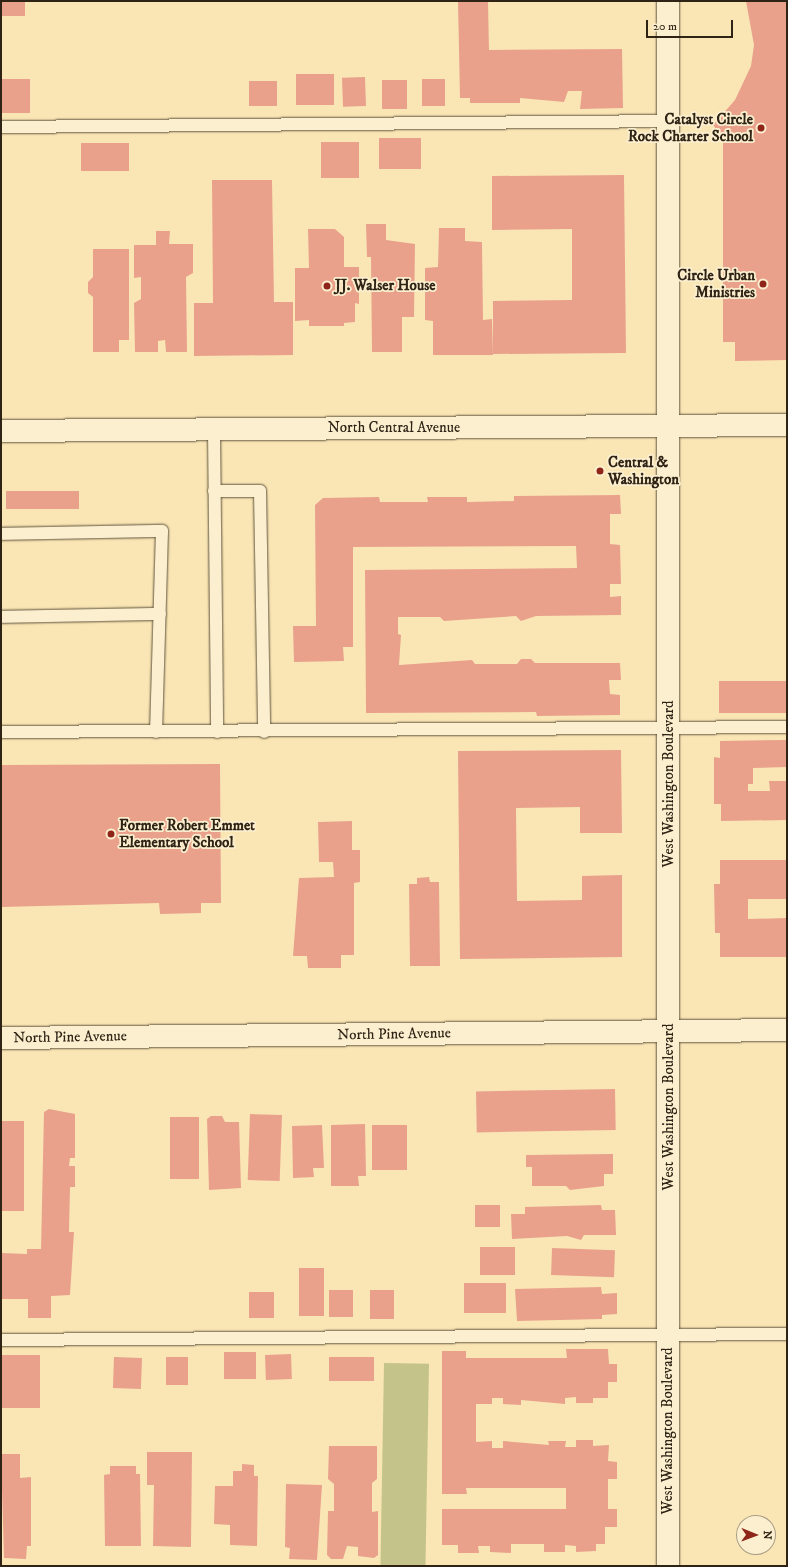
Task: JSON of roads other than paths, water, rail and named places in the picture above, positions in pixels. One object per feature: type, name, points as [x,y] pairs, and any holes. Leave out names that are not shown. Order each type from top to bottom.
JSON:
[{"type":"street","name":"West Washington Boulevard","points":[[668,1],[668,1566]]},
{"type":"street","name":"North Central Avenue","points":[[1,431],[787,425]]},
{"type":"street","name":"North Pine Avenue","points":[[1,1038],[787,1030]]},
{"type":"lane","points":[[1,127],[669,121]]},
{"type":"lane","points":[[214,430],[217,732]]},
{"type":"lane","points":[[214,491],[260,492],[264,732]]},
{"type":"lane","points":[[1,534],[162,531],[156,732]]},
{"type":"lane","points":[[1,617],[160,614]]},
{"type":"lane","points":[[1,732],[264,732],[787,727]]},
{"type":"lane","points":[[1,1340],[787,1334]]},
{"type":"place","name":"Catalyst Circle Rock Charter School","points":[[761,128]]},
{"type":"place","name":"Circle Urban Ministries","points":[[763,284]]},
{"type":"place","name":"JJ. Walser House","points":[[327,286]]},
{"type":"place","name":"Central & Washington","points":[[600,471]]},
{"type":"place","name":"Former Robert Emmet Elementary School","points":[[111,834]]}]
